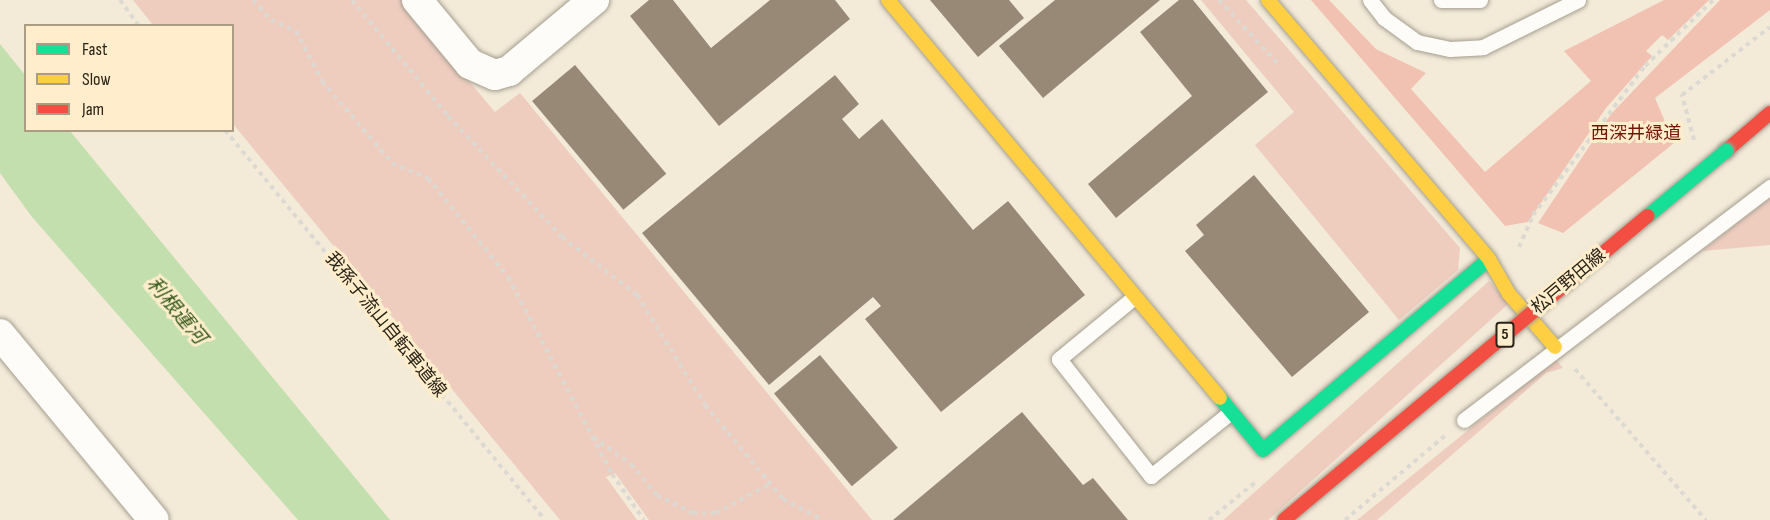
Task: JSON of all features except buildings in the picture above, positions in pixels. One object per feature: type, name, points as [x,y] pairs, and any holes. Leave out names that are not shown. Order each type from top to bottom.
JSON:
[{"type":"street","points":[[417,0],[470,64],[495,75],[509,71],[594,0]]},
{"type":"street","points":[[888,0],[1133,298],[1263,450],[1489,259]]},
{"type":"street","points":[[1268,0],[1489,259],[1509,294],[1556,347]]},
{"type":"street","name":"松戸野田線","points":[[1284,520],[1770,113]]},
{"type":"street","points":[[0,334],[154,520]]},
{"type":"lane","points":[[1370,0],[1417,42],[1450,49],[1482,47],[1578,0]]},
{"type":"lane","points":[[1441,0],[1480,0]]},
{"type":"lane","points":[[1464,420],[1556,347],[1770,186]]},
{"type":"lane","points":[[1133,298],[1059,360],[1151,476],[1231,412]]},
{"type":"path","points":[[120,0],[138,24]]},
{"type":"path","points":[[253,0],[271,20],[296,31],[322,81],[392,163],[428,178],[508,277],[592,436],[644,520]]},
{"type":"path","points":[[352,0],[448,116],[562,237],[637,295],[705,405],[783,499],[823,520]]},
{"type":"path","points":[[1519,254],[1520,235],[1531,227],[1533,215],[1646,66],[1713,0]]},
{"type":"path","points":[[1699,147],[1683,111],[1682,95],[1770,27]]},
{"type":"path","name":"我孫子流山自転車道線","points":[[227,132],[545,520]]},
{"type":"path","points":[[1556,347],[1706,520]]},
{"type":"path","points":[[1345,520],[1464,420]]},
{"type":"path","points":[[592,436],[631,464],[657,495],[693,513],[716,513],[770,484]]},
{"type":"shaded area","points":[[133,0],[401,0],[495,112],[520,93],[872,520],[649,520],[615,473],[606,477],[637,520],[560,520],[234,125],[234,24],[152,24]]},
{"type":"shaded area","points":[[1201,0],[1246,0],[1460,248],[1458,270],[1399,320],[1255,145],[1294,112]]},
{"type":"shaded area","points":[[1770,198],[1770,245],[1702,251]]},
{"type":"shaded area","points":[[1489,281],[1509,303],[1268,520],[1224,520]]},
{"type":"shaded area","points":[[1556,359],[1563,368],[1546,373],[1377,520],[1357,520]]},
{"type":"green space","points":[[1311,0],[1329,0],[1376,49],[1426,73],[1411,89],[1485,172],[1591,81],[1564,51],[1664,0],[1709,0],[1668,40],[1662,35],[1646,51],[1652,56],[1606,108],[1528,222],[1505,226]]},
{"type":"green space","name":"西深井緑道","points":[[1720,0],[1770,0],[1770,10],[1655,98],[1674,143],[1563,233],[1538,223],[1611,114]]},
{"type":"water","name":"利根運河","points":[[0,44],[24,74],[24,132],[71,132],[390,520],[298,520],[32,217],[0,173]]},
{"type":"traffic: fast","points":[[1648,216],[1726,151]]},
{"type":"traffic: fast","points":[[1220,398],[1263,450],[1489,259]]},
{"type":"traffic: slow","points":[[888,0],[1220,398]]},
{"type":"traffic: slow","points":[[1268,0],[1489,259],[1509,294],[1555,347]]},
{"type":"traffic: jam","points":[[1726,151],[1770,113]]},
{"type":"traffic: jam","points":[[1284,520],[1648,216]]}]
